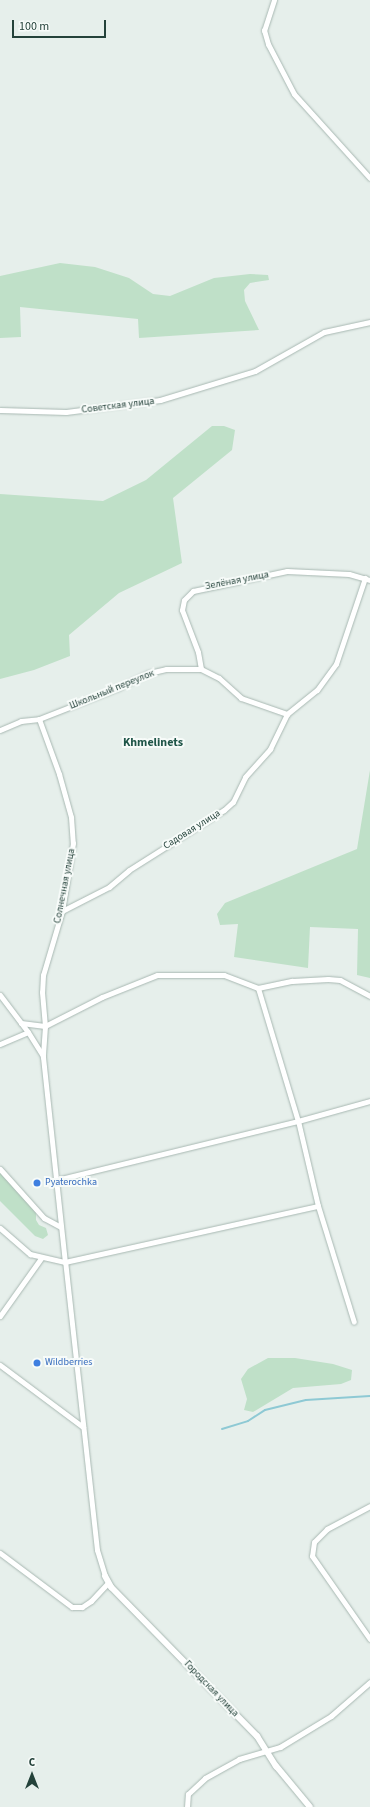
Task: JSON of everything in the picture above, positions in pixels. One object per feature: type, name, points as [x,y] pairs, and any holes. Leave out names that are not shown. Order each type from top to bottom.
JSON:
[{"type":"street","points":[[274,0],[264,30],[294,94],[370,178]]},
{"type":"street","name":"Советская улица","points":[[0,410],[66,412],[160,400],[255,371],[275,358],[324,332],[370,322]]},
{"type":"street","name":"Зелёная улица","points":[[201,668],[198,652],[182,610],[184,600],[193,591],[286,571],[349,574],[367,579],[336,664],[317,690],[287,714]]},
{"type":"street","points":[[201,668],[219,678],[241,698],[287,714]]},
{"type":"street","name":"Школьный переулок","points":[[0,730],[21,720],[39,718],[118,688],[149,673],[166,669],[201,668]]},
{"type":"street","name":"Садовая улица","points":[[62,911],[109,887],[129,870],[224,810],[233,802],[254,764],[270,748],[287,714]]},
{"type":"street","name":"Солнечная улица","points":[[39,718],[60,774],[71,817],[71,865],[62,911],[43,975],[42,992],[45,1026],[43,1057],[97,1550],[105,1576]]},
{"type":"street","points":[[21,1023],[45,1026],[90,1002],[157,976],[224,975],[258,988],[292,982],[328,979],[340,980],[370,996]]},
{"type":"street","points":[[258,988],[298,1122],[318,1206],[354,1322]]},
{"type":"street","points":[[0,995],[28,1032],[43,1057]]},
{"type":"street","points":[[0,1044],[28,1032]]},
{"type":"street","points":[[56,1180],[298,1122],[370,1101]]},
{"type":"street","points":[[0,1169],[44,1218],[62,1227]]},
{"type":"street","points":[[0,1228],[30,1254],[65,1262],[318,1206]]},
{"type":"street","points":[[0,1316],[42,1257]]},
{"type":"street","points":[[0,1365],[83,1427]]},
{"type":"street","points":[[370,1506],[327,1529],[314,1542],[312,1556],[370,1639]]},
{"type":"street","points":[[0,1553],[72,1607],[82,1607],[91,1601],[108,1583]]},
{"type":"street","name":"Городская улица","points":[[105,1576],[108,1583],[257,1736],[266,1752],[310,1807]]},
{"type":"street","points":[[187,1807],[188,1794],[205,1778],[239,1759],[280,1747],[331,1716],[370,1682]]},
{"type":"green space","points":[[60,263],[95,267],[129,278],[153,294],[170,296],[214,278],[250,274],[268,275],[269,280],[250,283],[244,290],[245,301],[259,330],[139,338],[138,319],[20,307],[21,337],[0,338],[0,276]]},
{"type":"green space","points":[[212,426],[224,426],[235,430],[232,450],[173,498],[182,563],[119,593],[69,635],[70,656],[34,670],[0,679],[0,494],[103,501],[146,480]]},
{"type":"green space","points":[[370,770],[370,978],[357,975],[358,929],[310,927],[308,968],[234,957],[238,924],[220,925],[217,914],[225,903],[357,849]]},
{"type":"green space","points":[[0,1173],[36,1211],[36,1220],[39,1225],[46,1228],[48,1235],[43,1239],[35,1236],[0,1201]]},
{"type":"green space","points":[[268,1358],[295,1358],[333,1364],[352,1370],[351,1380],[341,1384],[293,1388],[253,1412],[244,1410],[247,1399],[241,1379],[248,1369]]},
{"type":"waterway","points":[[222,1429],[248,1421],[265,1410],[306,1400],[370,1396]]},
{"type":"place","name":"Pyaterochka","points":[[37,1183]]},
{"type":"place","name":"Wildberries","points":[[37,1363]]},
{"type":"district","name":"Khmelinets","points":[[153,743]]}]
